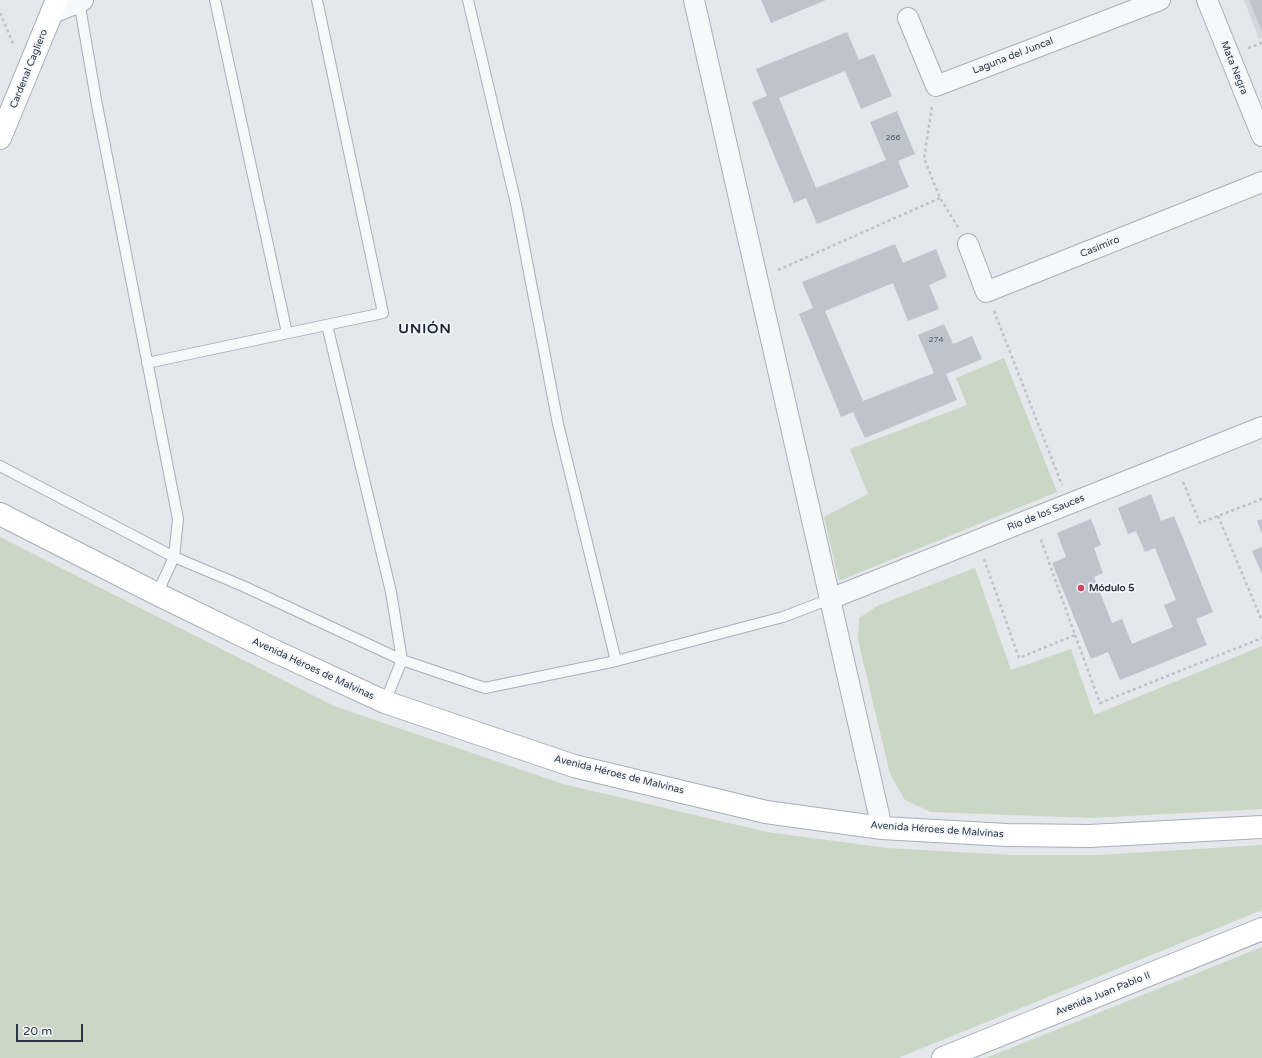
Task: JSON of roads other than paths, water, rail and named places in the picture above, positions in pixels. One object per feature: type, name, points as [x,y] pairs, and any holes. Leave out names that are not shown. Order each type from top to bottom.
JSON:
[{"type":"main road","name":"Cardenal Cagliero","points":[[0,138],[67,3]]},
{"type":"main road","name":"Avenida Héroes de Malvinas","points":[[0,514],[157,594],[270,649],[385,702],[574,766],[766,812],[882,828],[1089,836],[1262,827]]},
{"type":"main road","name":"Avenida Juan Pablo II","points":[[944,1058],[1262,929]]},
{"type":"street","points":[[694,0],[882,828]]},
{"type":"street","name":"Laguna del Juncal","points":[[908,18],[936,86],[1160,0]]},
{"type":"street","name":"Mata Negra","points":[[1207,0],[1262,136]]},
{"type":"street","name":"Casimiro","points":[[968,244],[986,292],[1262,182]]},
{"type":"street","name":"Río de los Sauces","points":[[830,599],[1262,427]]},
{"type":"lane","points":[[215,0],[287,333]]},
{"type":"lane","points":[[147,363],[383,313],[317,0]]},
{"type":"lane","points":[[468,0],[516,204],[558,424],[616,661]]},
{"type":"lane","points":[[67,3],[97,105],[178,519],[174,557],[157,594]]},
{"type":"lane","points":[[327,325],[391,592],[402,660],[385,702]]},
{"type":"lane","points":[[0,466],[174,557],[250,590],[402,660],[484,688],[616,661],[783,617],[830,599]]},
{"type":"place","name":"Módulo 5","points":[[1081,588]]},
{"type":"district","name":"UNIÓN","points":[[425,329]]}]
